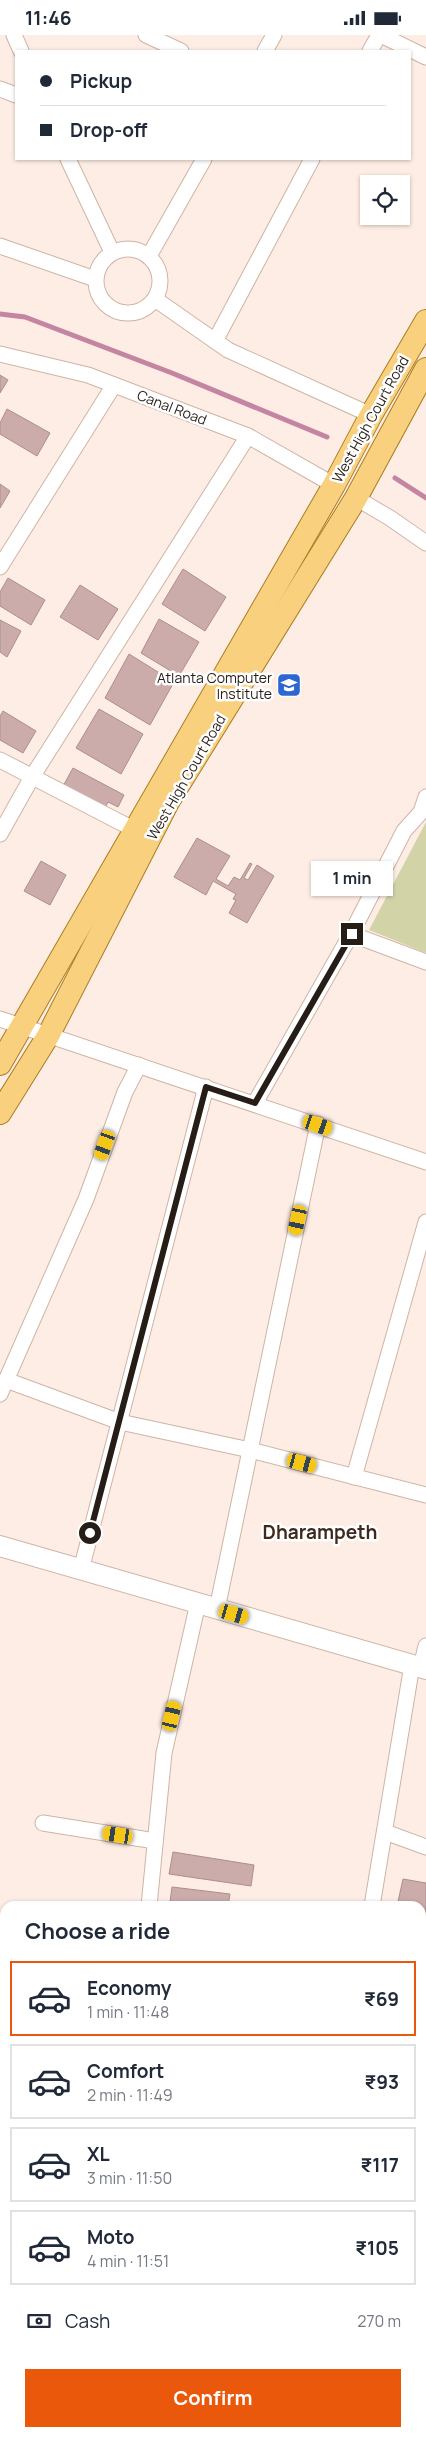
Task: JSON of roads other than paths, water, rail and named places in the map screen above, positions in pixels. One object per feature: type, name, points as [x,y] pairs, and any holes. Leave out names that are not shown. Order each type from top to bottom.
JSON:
[{"type":"main road","name":"West High Court Road","points":[[0,1064],[334,485],[371,415],[426,321]]},
{"type":"main road","name":"West High Court Road","points":[[0,1113],[48,1036],[168,802],[356,499],[426,369]]},
{"type":"street","points":[[14,35],[21,50]]},
{"type":"street","points":[[146,35],[179,50]]},
{"type":"street","points":[[266,50],[274,35]]},
{"type":"street","points":[[371,50],[380,35],[426,57]]},
{"type":"street","points":[[0,89],[15,95]]},
{"type":"street","points":[[68,160],[112,252]]},
{"type":"street","points":[[149,256],[203,160]]},
{"type":"street","points":[[215,341],[311,160]]},
{"type":"street","points":[[0,246],[96,279]]},
{"type":"street","points":[[131,248],[149,256],[160,272],[159,291],[155,299],[138,311],[118,311],[101,299],[96,279],[98,268],[112,252],[131,248]]},
{"type":"street","points":[[155,299],[228,350],[371,415]]},
{"type":"street","name":"Canal Road","points":[[0,354],[88,375],[248,436],[334,485]]},
{"type":"street","points":[[0,567],[114,385]]},
{"type":"street","points":[[0,834],[32,777],[248,436]]},
{"type":"street","points":[[356,499],[390,518],[426,543]]},
{"type":"street","points":[[0,760],[135,830]]},
{"type":"street","points":[[255,1103],[352,934],[404,831],[420,811],[426,797]]},
{"type":"street","points":[[352,934],[426,962]]},
{"type":"street","points":[[0,1019],[255,1103],[426,1162]]},
{"type":"street","points":[[139,1065],[125,1092],[86,1199],[3,1387],[120,1422],[250,1450],[426,1495]]},
{"type":"street","points":[[81,1570],[206,1087]]},
{"type":"street","points":[[149,1901],[164,1753],[250,1450],[318,1125]]},
{"type":"street","points":[[354,1477],[426,1222]]},
{"type":"street","points":[[0,1546],[420,1667]]},
{"type":"street","points":[[373,1901],[385,1832],[426,1646]]},
{"type":"street","points":[[44,1823],[155,1841]]},
{"type":"street","points":[[385,1832],[426,1847]]},
{"type":"waterway","points":[[0,314],[25,317],[172,373],[327,437]]},
{"type":"waterway","points":[[395,478],[426,498]]},
{"type":"place","name":"Atlanta Computer Institute","points":[[289,685]]},
{"type":"district","name":"Dharampeth","points":[[320,1532]]}]
